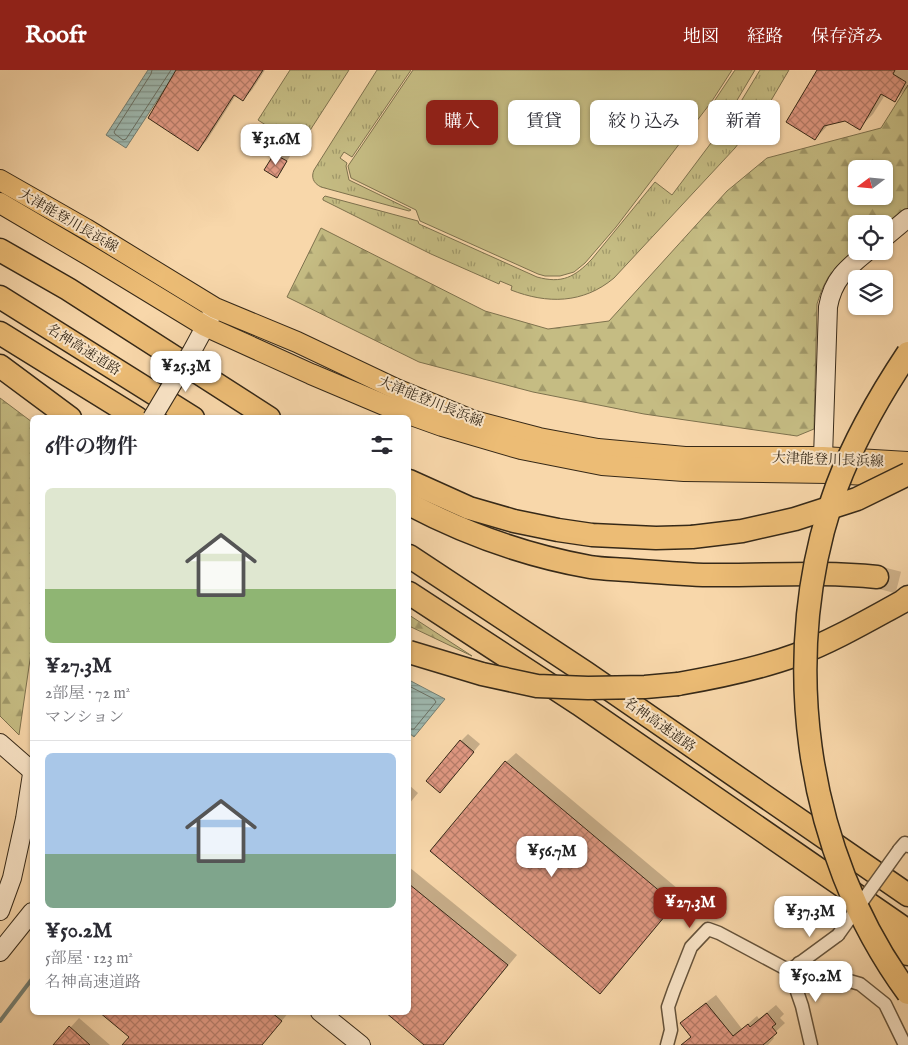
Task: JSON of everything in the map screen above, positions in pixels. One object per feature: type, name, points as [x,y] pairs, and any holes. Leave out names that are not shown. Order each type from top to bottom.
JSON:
[{"type":"highway","points":[[0,250],[68,289],[264,415]]},
{"type":"highway","name":"名神高速道路","points":[[0,297],[188,415]]},
{"type":"highway","points":[[0,333],[132,415]]},
{"type":"highway","points":[[908,353],[886,386],[867,420],[851,451],[837,486],[826,522],[810,598],[806,677],[807,718],[811,756],[826,826],[839,864],[865,922],[888,964],[908,993]]},
{"type":"highway","points":[[0,366],[66,415]]},
{"type":"highway","points":[[411,482],[469,508],[523,523],[592,535],[656,538],[692,537],[742,531],[795,519],[857,499],[908,475]]},
{"type":"highway","points":[[411,505],[496,542],[544,557],[592,567],[670,574],[795,573],[877,577]]},
{"type":"highway","name":"名神高速道路","points":[[411,557],[586,673],[908,895]]},
{"type":"highway","points":[[411,594],[579,704],[908,931]]},
{"type":"highway","points":[[411,653],[482,674],[536,686],[588,688],[645,687],[678,684],[723,676],[796,655],[842,635],[908,597]]},
{"type":"highway","points":[[579,704],[616,737],[798,867],[908,954]]},
{"type":"main road","name":"大津能登川長浜線","points":[[0,180],[86,229],[215,308],[297,342],[396,389],[474,420],[540,438],[598,449],[685,457],[823,458],[908,462]]},
{"type":"main road","name":"大津能登川長浜線","points":[[0,203],[205,326],[389,407],[442,426],[521,450],[602,465],[684,471],[908,475]]},
{"type":"street","points":[[893,230],[908,218]]},
{"type":"street","points":[[823,458],[828,307],[832,291],[840,277],[857,260]]},
{"type":"street","points":[[154,415],[215,308]]},
{"type":"street","points":[[0,743],[30,770]]},
{"type":"street","points":[[0,911],[12,878],[30,784]]},
{"type":"street","points":[[794,967],[838,935],[903,848]]},
{"type":"street","points":[[0,952],[30,914]]},
{"type":"street","points":[[667,1045],[671,1030],[668,1007],[674,990],[691,947],[708,929],[794,967],[860,984],[885,1004],[902,1042]]},
{"type":"street","points":[[794,967],[811,1045]]},
{"type":"street","points":[[324,1015],[361,1045]]},
{"type":"green space","points":[[290,70],[349,70],[298,149],[289,144],[290,141],[258,120]]},
{"type":"green space","points":[[377,70],[411,70],[352,157],[344,152],[340,158],[347,163],[349,180],[411,210],[409,211],[321,187],[314,182],[314,170]]},
{"type":"green space","points":[[413,70],[732,70],[713,100],[708,100],[708,106],[698,119],[698,100],[590,100],[590,145],[678,145],[616,227],[585,263],[574,272],[560,276],[538,274],[420,221],[416,210],[351,178],[348,166]]},
{"type":"green space","points":[[735,70],[755,70],[737,100],[715,100]]},
{"type":"green space","points":[[760,70],[789,70],[771,100],[742,100]]},
{"type":"green space","points":[[908,85],[908,209],[893,221],[893,215],[848,215],[848,256],[827,279],[817,304],[814,429],[797,436],[644,414],[533,392],[419,362],[287,297],[321,228],[485,311],[548,329],[609,321],[727,191],[767,158],[881,128]]},
{"type":"green space","points":[[710,145],[737,145],[614,278],[590,293],[564,299],[538,298],[511,290],[512,286],[500,281],[499,284],[431,254],[323,200],[325,196],[418,221],[419,224],[537,277],[554,280],[574,274],[592,259],[655,182],[672,195]]},
{"type":"green space","points":[[0,398],[30,420],[30,660],[19,735],[0,716]]},
{"type":"green space","points":[[411,616],[472,656],[411,627]]},
{"type":"water","points":[[148,70],[177,70],[126,148],[106,135]]},
{"type":"water","points":[[411,681],[445,699],[414,737],[411,735]]},
{"type":"building","points":[[176,70],[263,70],[243,101],[234,95],[198,151],[148,118]]},
{"type":"building","points":[[817,70],[895,70],[893,74],[906,82],[895,102],[881,94],[860,130],[845,121],[824,126],[815,140],[786,122]]},
{"type":"building","points":[[274,154],[287,161],[277,178],[264,170]]},
{"type":"building","points":[[460,740],[474,752],[440,793],[426,781]]},
{"type":"building","points":[[505,761],[675,904],[600,994],[430,851]]},
{"type":"building","points":[[411,886],[508,965],[443,1045],[424,1045],[389,1015],[411,1015]]},
{"type":"building","points":[[706,1003],[733,1036],[748,1024],[750,1027],[767,1013],[776,1024],[772,1027],[777,1033],[763,1045],[681,1045],[691,1037],[680,1023]]},
{"type":"building","points":[[103,1015],[275,1015],[282,1021],[262,1045],[122,1045],[129,1037]]},
{"type":"building","points":[[69,1026],[90,1045],[53,1045]]},
{"type":"waterway","points":[[0,1021],[30,982]]},
{"type":"tunnel","points":[[877,577],[908,585]]}]
